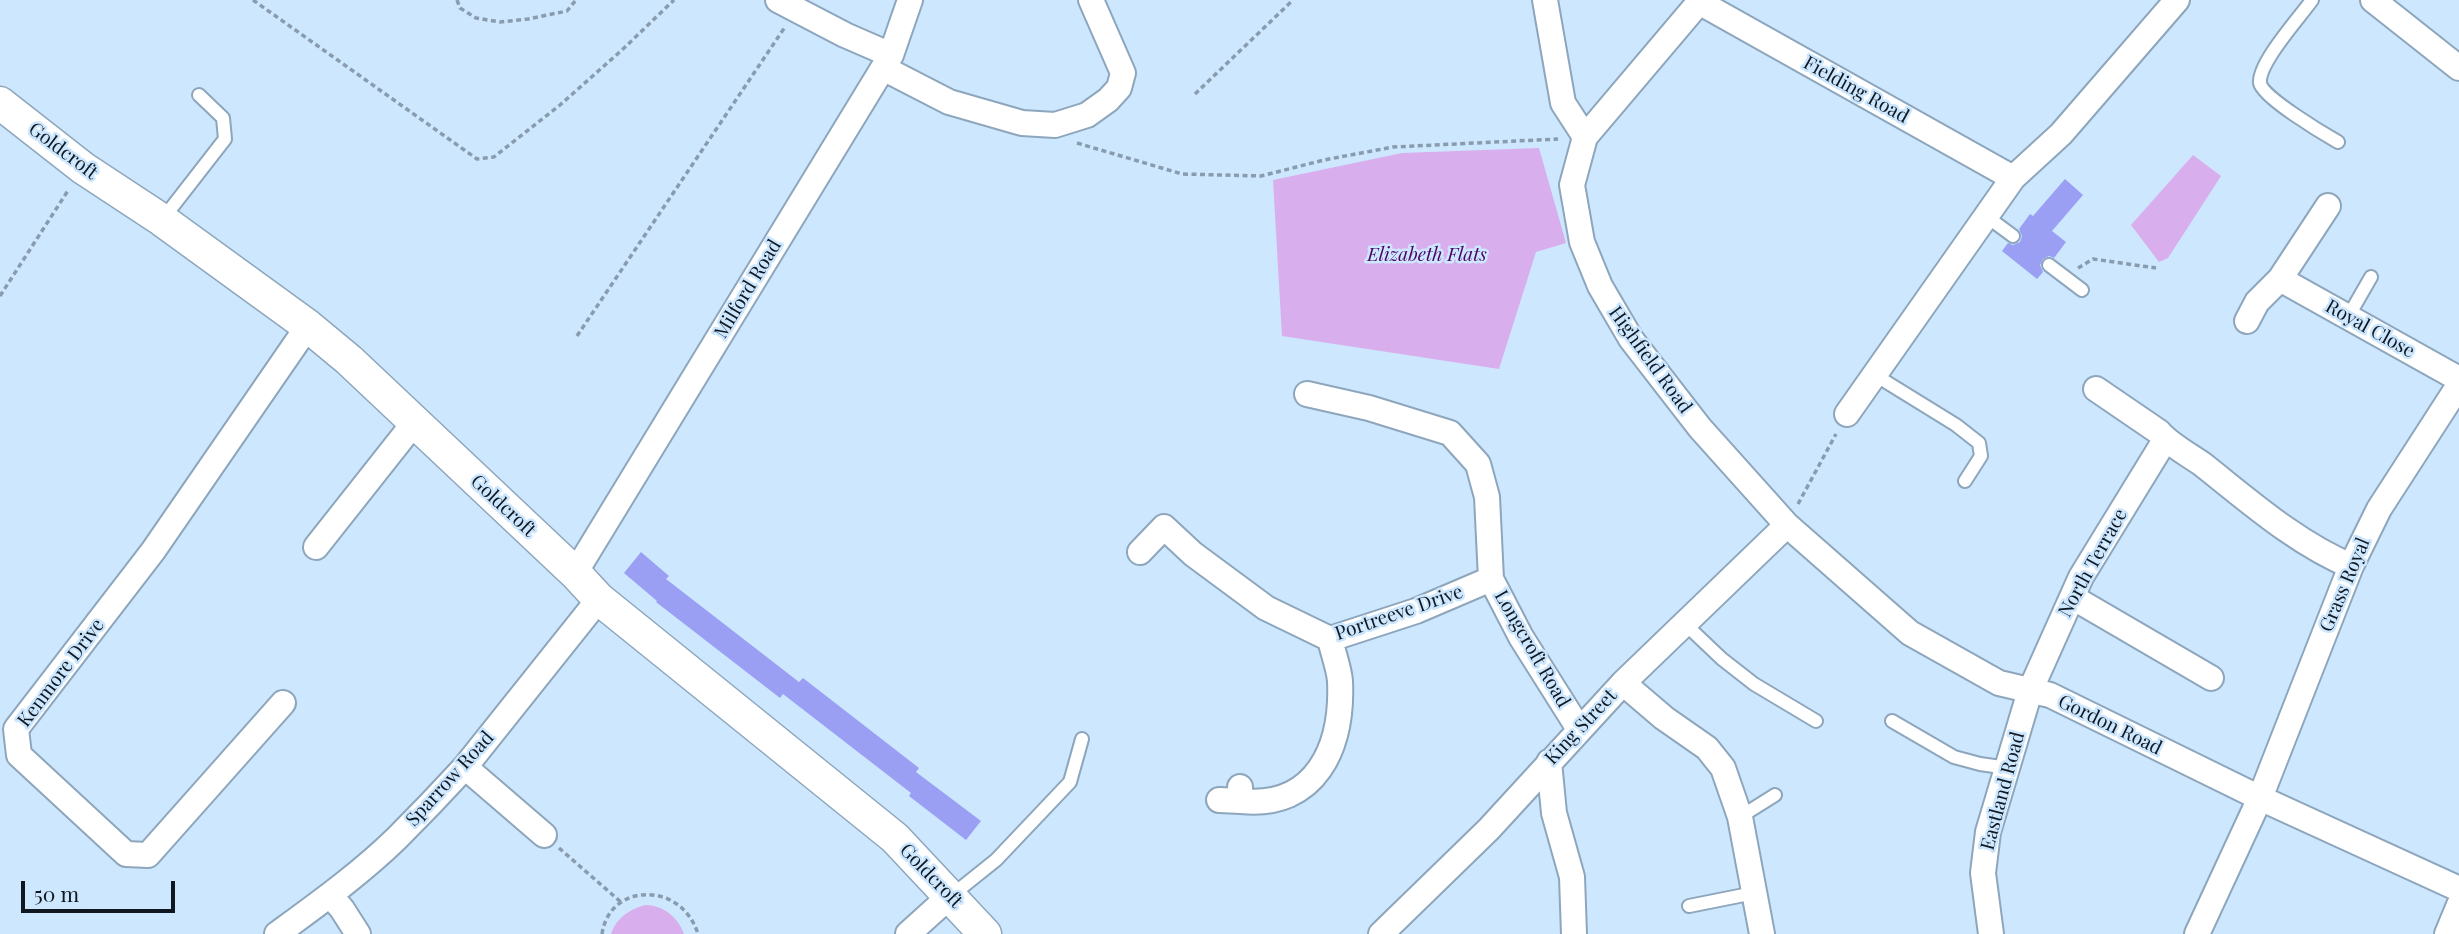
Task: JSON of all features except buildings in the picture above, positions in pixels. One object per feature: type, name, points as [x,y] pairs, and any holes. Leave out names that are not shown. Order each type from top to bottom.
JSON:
[{"type":"street","name":"Milford Road","points":[[575,573],[887,62],[910,0]]},
{"type":"street","points":[[788,5],[845,35],[950,102],[1022,123],[1055,125],[1087,116],[1119,88],[1123,73],[1091,0]]},
{"type":"street","points":[[1545,0],[1563,103],[1585,137]]},
{"type":"street","points":[[1847,414],[2013,178],[2061,134],[2177,0]]},
{"type":"street","points":[[2373,0],[2459,68]]},
{"type":"street","name":"Highfield Road","points":[[1700,1],[1585,137],[1572,185],[1582,242],[1600,286],[1631,339],[1700,428],[1787,525]]},
{"type":"street","name":"Fielding Road","points":[[1700,1],[2013,178]]},
{"type":"street","name":"Goldcroft","points":[[0,103],[83,167],[162,220],[308,326],[349,360],[575,573],[598,598],[895,838],[985,934]]},
{"type":"street","points":[[2247,321],[2257,302],[2280,279],[2328,206]]},
{"type":"street","name":"Royal Close","points":[[2280,279],[2459,379]]},
{"type":"street","name":"Kenmore Drive","points":[[283,703],[148,855],[126,854],[19,755],[16,729],[153,551],[308,326]]},
{"type":"street","name":"Grass Royal","points":[[2197,934],[2260,799],[2351,566],[2379,509],[2459,385]]},
{"type":"street","points":[[2096,389],[2159,432],[2165,440],[2185,451],[2281,525],[2329,556],[2351,566]]},
{"type":"street","name":"Longcroft Road","points":[[1307,394],[1369,408],[1450,433],[1478,464],[1488,497],[1491,579],[1521,637],[1579,729]]},
{"type":"street","points":[[316,547],[414,423]]},
{"type":"street","name":"North Terrace","points":[[2030,691],[2081,577],[2165,440]]},
{"type":"street","name":"King Street","points":[[1381,934],[1489,829],[1623,683],[1787,525]]},
{"type":"street","name":"Gordon Road","points":[[1787,525],[1910,633],[1999,683],[2050,695],[2260,799],[2459,890]]},
{"type":"street","name":"Portreeve Drive","points":[[1140,552],[1164,527],[1193,554],[1266,608],[1330,639],[1416,611],[1491,579]]},
{"type":"street","points":[[2072,597],[2211,678]]},
{"type":"street","name":"Sparrow Road","points":[[277,934],[330,895],[395,840],[465,767],[598,598]]},
{"type":"street","points":[[1233,796],[1259,803],[1286,798],[1316,777],[1336,738],[1340,680],[1330,639]]},
{"type":"street","points":[[1623,683],[1664,718],[1707,748],[1723,768],[1740,817],[1762,934]]},
{"type":"street","name":"Eastland Road","points":[[1991,934],[1983,873],[1988,832],[2030,691]]},
{"type":"street","points":[[1549,762],[1554,814],[1572,877],[1574,934]]},
{"type":"street","points":[[465,767],[544,835]]},
{"type":"street","points":[[330,895],[358,934]]},
{"type":"street","points":[[908,934],[950,896]]},
{"type":"street","points":[[2447,934],[2459,905]]},
{"type":"lane","points":[[2312,0],[2264,66],[2260,82],[2263,91],[2338,142]]},
{"type":"lane","points":[[162,220],[225,139],[223,118],[199,95]]},
{"type":"lane","points":[[1986,216],[2013,236]]},
{"type":"lane","points":[[2049,265],[2082,290]]},
{"type":"lane","points":[[2348,317],[2371,277]]},
{"type":"lane","points":[[1875,374],[1956,425],[1979,443],[1981,456],[1965,481]]},
{"type":"lane","points":[[1684,623],[1722,659],[1754,684],[1816,721]]},
{"type":"lane","points":[[1892,721],[1954,757],[2008,768]]},
{"type":"lane","points":[[950,896],[996,860],[1070,782],[1082,739]]},
{"type":"lane","points":[[1740,817],[1775,795]]},
{"type":"lane","points":[[1689,906],[1754,893]]},
{"type":"path","points":[[253,0],[477,159],[494,157],[560,105],[674,0]]},
{"type":"path","points":[[457,0],[460,8],[476,18],[500,22],[567,11],[576,0]]},
{"type":"path","points":[[1195,94],[1293,0]]},
{"type":"path","points":[[577,336],[788,5]]},
{"type":"path","points":[[1072,141],[1182,174],[1261,176],[1324,160],[1393,147],[1585,137]]},
{"type":"path","points":[[0,296],[83,167]]},
{"type":"path","points":[[2065,277],[2093,259],[2156,268]]},
{"type":"path","points":[[1787,525],[1847,414]]},
{"type":"path","points":[[544,835],[622,903]]},
{"type":"path","points":[[601,934],[610,914],[622,903],[644,895],[667,897],[681,905],[692,918],[698,934]]},
{"type":"green space","name":"Elizabeth Flats","points":[[1539,148],[1566,243],[1536,252],[1499,369],[1282,336],[1273,180],[1402,153]]},
{"type":"green space","points":[[2193,155],[2221,176],[2168,258],[2159,262],[2131,225]]},
{"type":"green space","points":[[645,905],[658,907],[669,913],[684,934],[611,934],[624,915]]}]
